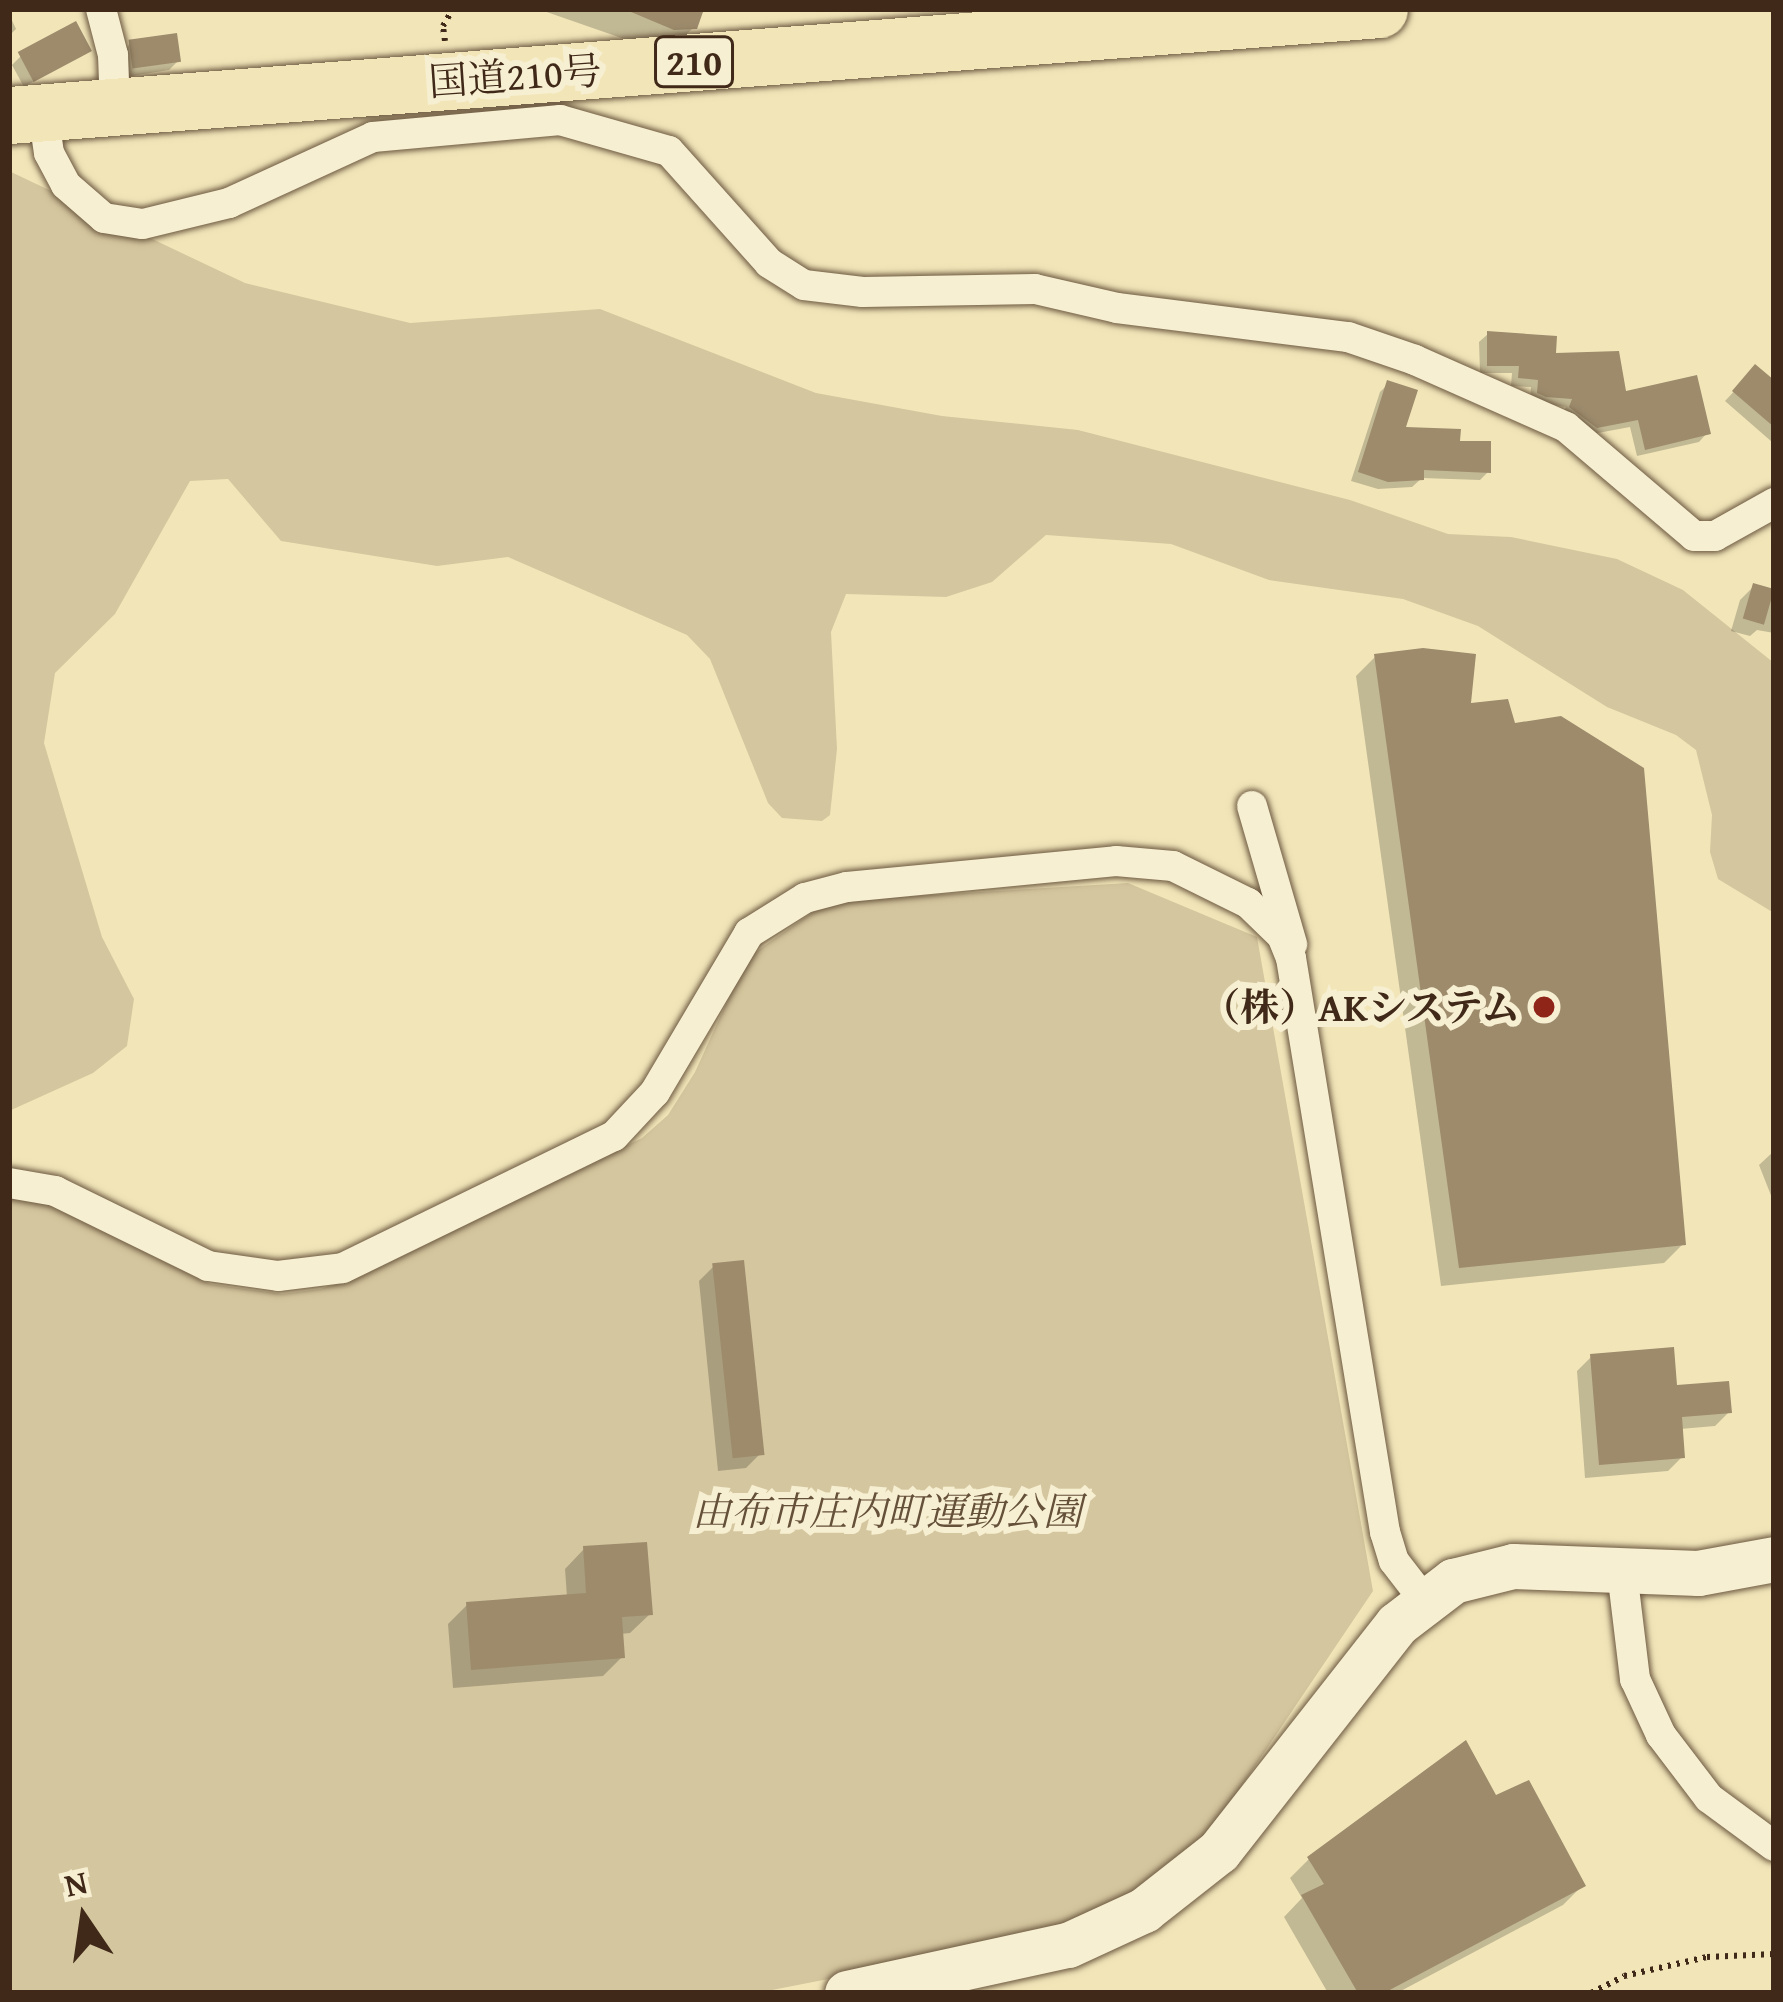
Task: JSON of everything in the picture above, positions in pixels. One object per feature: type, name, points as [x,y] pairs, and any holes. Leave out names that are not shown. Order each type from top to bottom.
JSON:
[{"type":"highway","name":"国道210号","points":[[26,113],[1379,9]]},
{"type":"street","points":[[101,9],[113,55],[115,106]]},
{"type":"street","points":[[26,113],[66,185],[104,218],[142,224],[229,203],[373,136],[560,120],[669,151],[769,263],[804,284],[863,292],[1035,289],[1118,308],[1348,337],[1415,360],[1566,428],[1694,536],[1715,536],[1774,503]]},
{"type":"street","points":[[1252,806],[1280,887],[1296,974],[1384,1532],[1394,1561],[1424,1600]]},
{"type":"street","points":[[9,1184],[55,1191],[186,1258],[230,1272],[304,1276],[362,1262],[614,1136],[655,1091],[749,933],[805,898],[847,886],[1116,861],[1172,866],[1231,890],[1261,913],[1282,936],[1296,974]]},
{"type":"street","points":[[847,1993],[1068,1946],[1158,1900],[1240,1828],[1353,1675],[1424,1600],[1453,1581],[1493,1568],[1698,1573],[1774,1559]]},
{"type":"street","points":[[1624,1588],[1635,1679],[1660,1735],[1709,1798],[1774,1846]]},
{"type":"path","points":[[1591,1993],[1624,1976],[1707,1957],[1774,1954]]},
{"type":"green space","points":[[9,171],[245,283],[410,323],[600,309],[816,393],[942,416],[1078,430],[1350,500],[1448,534],[1511,537],[1617,559],[1683,590],[1774,663],[1774,913],[1718,879],[1710,852],[1712,815],[1696,750],[1676,735],[1607,707],[1478,626],[1403,599],[1269,580],[1171,544],[1046,535],[992,582],[946,597],[846,594],[831,632],[837,749],[830,815],[822,821],[782,818],[768,803],[710,659],[687,635],[508,557],[437,566],[281,541],[228,479],[190,481],[115,614],[55,673],[44,743],[102,937],[134,999],[127,1046],[93,1073],[9,1111]]},
{"type":"green space","name":"由布市庄内町運動公園","points":[[1128,883],[1257,937],[1373,1591],[1222,1815],[1186,1858],[1147,1890],[1053,1935],[757,1993],[9,1993],[9,1197],[47,1204],[210,1284],[282,1294],[320,1289],[362,1276],[642,1138],[668,1115],[695,1072],[747,958],[816,910],[850,900]]},
{"type":"building","points":[[624,9],[704,9],[697,29],[674,30]]},
{"type":"building","points":[[76,21],[92,51],[34,82],[18,52]]},
{"type":"building","points":[[177,33],[181,62],[133,69],[128,40]]},
{"type":"building","points":[[1487,331],[1557,336],[1556,353],[1619,351],[1626,391],[1697,375],[1711,434],[1645,450],[1638,420],[1597,428],[1569,407],[1572,399],[1546,397],[1537,393],[1538,380],[1518,378],[1519,366],[1487,366]]},
{"type":"building","points":[[1755,364],[1774,380],[1774,427],[1732,391]]},
{"type":"building","points":[[1387,380],[1418,390],[1406,427],[1461,429],[1460,441],[1491,441],[1491,473],[1424,470],[1424,480],[1388,482],[1358,472]]},
{"type":"building","points":[[1753,583],[1774,589],[1764,625],[1743,619]]},
{"type":"building","name":"（株）AKシステム","points":[[1423,648],[1476,654],[1471,703],[1508,699],[1515,723],[1561,716],[1644,768],[1686,1245],[1459,1268],[1374,654]]},
{"type":"building","points":[[744,1260],[764,1455],[733,1458],[712,1263]]},
{"type":"building","points":[[1674,1347],[1677,1385],[1729,1381],[1732,1413],[1682,1417],[1685,1458],[1599,1465],[1590,1354]]},
{"type":"building","points":[[647,1542],[653,1615],[622,1617],[625,1658],[471,1670],[466,1602],[586,1593],[583,1546]]},
{"type":"building","points":[[1466,1740],[1496,1795],[1529,1780],[1586,1886],[1384,1993],[1358,1993],[1301,1895],[1324,1884],[1307,1857]]},
{"type":"place","name":"（株）AKシステム","points":[[1544,1007]]}]
